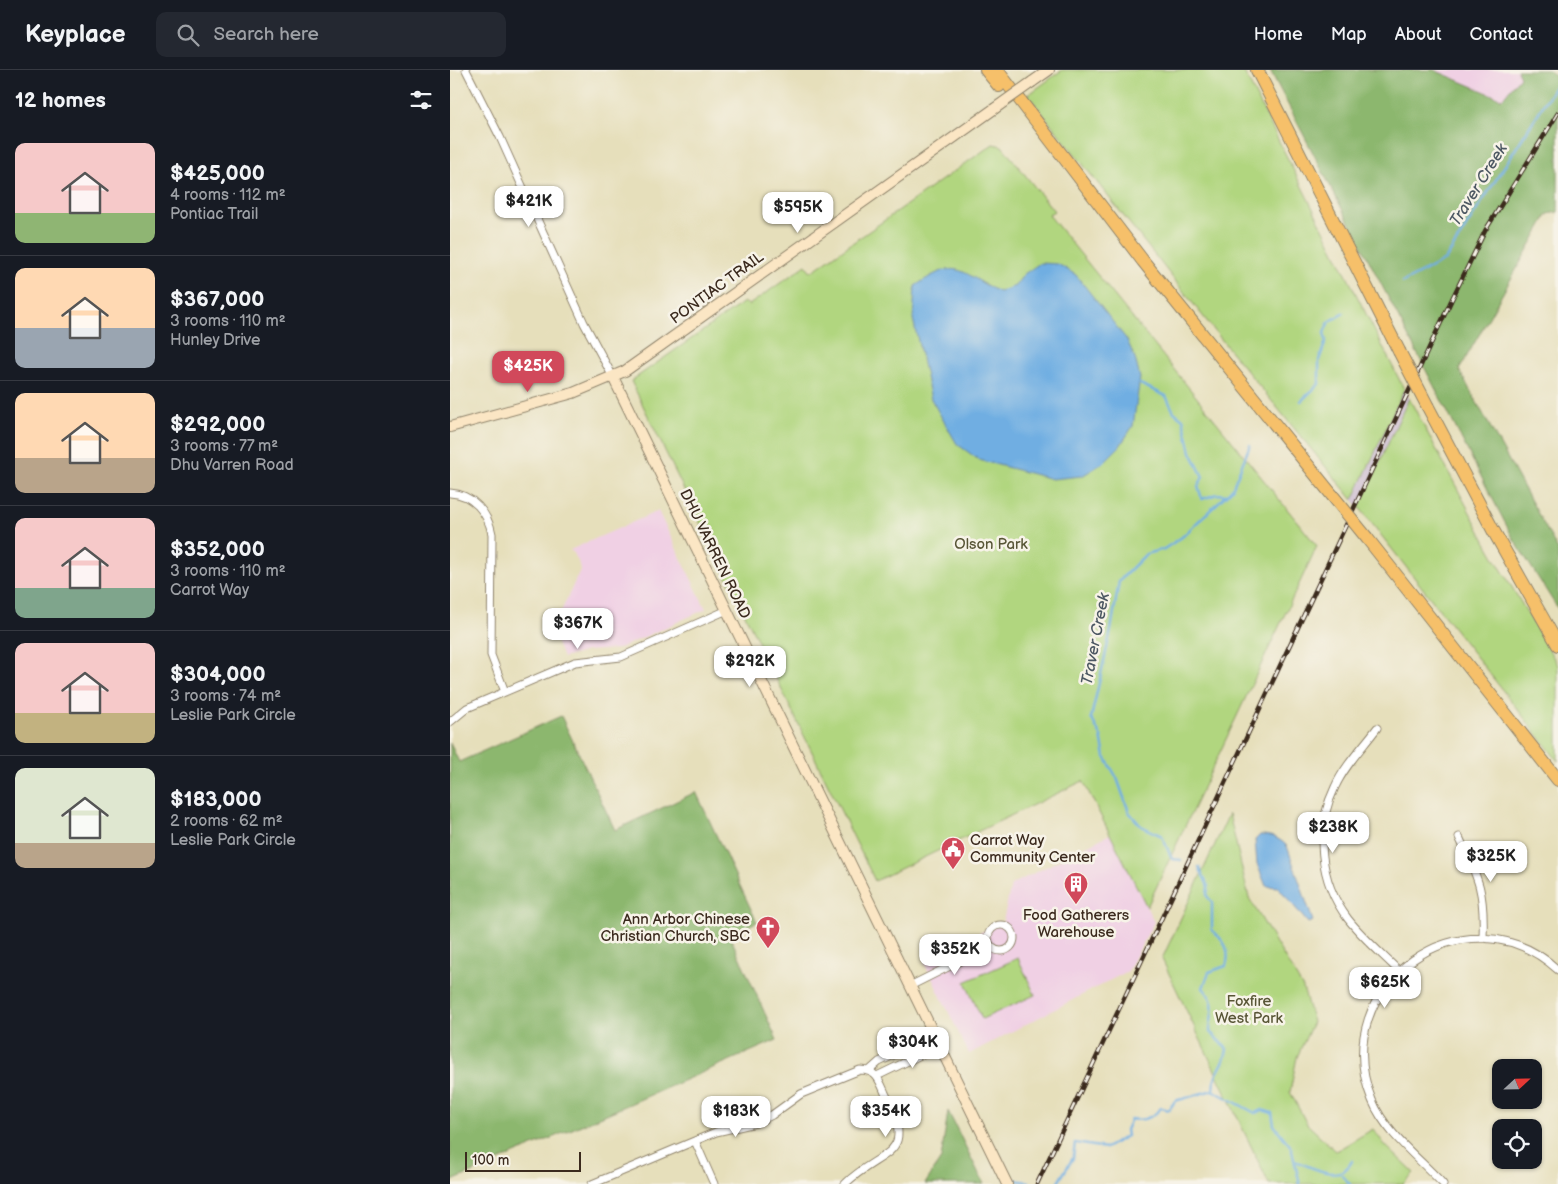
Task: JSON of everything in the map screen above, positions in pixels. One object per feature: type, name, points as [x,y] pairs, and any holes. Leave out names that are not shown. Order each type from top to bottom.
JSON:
[{"type":"highway","points":[[986,70],[1069,175],[1144,262],[1332,494],[1558,780]]},
{"type":"highway","points":[[998,70],[1144,262]]},
{"type":"highway","points":[[1250,70],[1287,143],[1338,231]]},
{"type":"highway","points":[[1257,70],[1428,407],[1493,530],[1558,645]]},
{"type":"main road","name":"PONTIAC TRAIL","points":[[450,427],[555,398],[613,378],[666,344],[1049,70]]},
{"type":"main road","name":"DHU VARREN ROAD","points":[[613,378],[725,611],[1007,1184]]},
{"type":"street","name":"DHU VARREN ROAD","points":[[466,70],[500,137],[584,323],[613,378]]},
{"type":"street","points":[[450,493],[464,496],[479,506],[490,526],[492,534],[491,655],[504,692]]},
{"type":"street","points":[[450,722],[467,708],[576,662],[621,656],[725,611]]},
{"type":"street","points":[[1377,728],[1342,774],[1332,793],[1323,823],[1322,857],[1329,884],[1342,911],[1353,925],[1399,971]]},
{"type":"street","points":[[1459,837],[1482,889],[1483,937]]},
{"type":"street","points":[[1443,1184],[1383,1119],[1373,1102],[1365,1075],[1363,1052],[1368,1022],[1382,992],[1399,971],[1419,955],[1437,946],[1483,937],[1514,944],[1531,951],[1558,970]]},
{"type":"street","points":[[910,986],[990,946]]},
{"type":"street","points":[[870,1070],[879,1062],[934,1036]]},
{"type":"street","points":[[877,1076],[900,1063],[939,1046]]},
{"type":"street","points":[[896,1054],[900,1063]]},
{"type":"street","points":[[592,1184],[716,1132],[756,1123],[772,1116],[801,1094],[860,1070],[870,1070],[877,1076],[896,1116],[898,1139],[887,1156],[857,1174],[845,1184]]},
{"type":"street","points":[[695,1141],[714,1184]]},
{"type":"shaded area","points":[[1434,70],[1517,70],[1520,77],[1503,99]]},
{"type":"shaded area","points":[[1404,389],[1409,398],[1359,507],[1353,500]]},
{"type":"shaded area","points":[[658,511],[706,609],[618,649],[587,651],[563,658],[552,631],[581,568],[574,553],[570,550]]},
{"type":"shaded area","points":[[1110,834],[1154,922],[1128,971],[969,1054],[924,962],[1003,921],[1011,885]]},
{"type":"green space","points":[[1062,70],[1243,70],[1404,389],[1353,500],[1229,349],[1028,95]]},
{"type":"green space","points":[[1270,70],[1434,70],[1502,99],[1520,77],[1517,70],[1549,70],[1558,79],[1558,212],[1548,214],[1459,370],[1558,550],[1558,609],[1513,538]]},
{"type":"green space","name":"Olson Park","points":[[993,144],[1002,146],[1054,211],[1049,215],[1317,546],[1147,907],[1083,781],[875,881],[631,381],[744,302],[749,305],[806,265],[811,272]]},
{"type":"green space","points":[[1409,398],[1490,550],[1558,665],[1558,761],[1359,507]]},
{"type":"green space","points":[[561,716],[615,830],[696,792],[757,922],[729,934],[777,1040],[450,1182],[450,743],[459,762]]},
{"type":"green space","name":"Foxfire West Park","points":[[1229,814],[1249,898],[1303,988],[1313,1022],[1297,1057],[1290,1092],[1307,1124],[1336,1151],[1373,1129],[1385,1145],[1414,1173],[1403,1184],[1269,1184],[1162,959]]},
{"type":"green space","points":[[1018,958],[1035,995],[982,1019],[965,982]]},
{"type":"green space","points":[[948,1111],[984,1184],[925,1184],[941,1159]]},
{"type":"water","points":[[1040,263],[1058,264],[1076,275],[1127,340],[1135,358],[1140,378],[1133,426],[1120,446],[1103,463],[1082,476],[1052,479],[979,460],[957,444],[931,399],[913,319],[915,286],[941,271],[958,270],[999,292],[1015,286],[1024,274]]},
{"type":"water","points":[[1260,835],[1275,838],[1287,846],[1313,921],[1308,923],[1278,887],[1266,886],[1257,864],[1255,840]]},
{"type":"waterway","name":"Traver Creek","points":[[1403,282],[1445,260],[1558,82]]},
{"type":"waterway","name":"Traver Creek","points":[[1301,401],[1319,384],[1319,360],[1326,341],[1324,333],[1326,328],[1329,322],[1344,313]]},
{"type":"waterway","points":[[1140,384],[1166,396],[1174,412],[1183,419],[1191,452],[1203,477],[1198,486],[1202,499],[1217,494],[1226,495]]},
{"type":"waterway","name":"Traver Creek","points":[[1181,860],[1172,859],[1162,836],[1141,826],[1129,812],[1117,778],[1105,757],[1101,736],[1091,718],[1111,630],[1119,581],[1146,554],[1164,549],[1182,537],[1232,489],[1250,445]]},
{"type":"waterway","name":"Traver Creek","points":[[1057,1184],[1073,1158],[1075,1143],[1106,1148],[1127,1136],[1126,1130],[1131,1119],[1140,1120],[1148,1118],[1161,1108],[1169,1110],[1175,1101],[1213,1090],[1215,1078],[1227,1049],[1210,1032],[1212,1004],[1211,999],[1203,988],[1209,972],[1226,966],[1228,955],[1223,942],[1212,930],[1212,902],[1207,896],[1208,886],[1199,867]]},
{"type":"waterway","points":[[1214,1091],[1255,1113],[1262,1110],[1272,1113],[1274,1125],[1291,1147],[1300,1184]]},
{"type":"waterway","points":[[1295,1161],[1318,1170],[1334,1173],[1341,1172],[1352,1161]]},
{"type":"waterway","points":[[1342,1175],[1350,1184]]},
{"type":"waterway","name":"Traver Creek","points":[[1013,1180],[1029,1182]]},
{"type":"railway","points":[[1037,1184],[1485,231],[1558,113]]},
{"type":"place","name":"Carrot Way Community Center","points":[[953,870]]},
{"type":"place","name":"Food Gatherers Warehouse","points":[[1076,905]]},
{"type":"place","name":"Ann Arbor Chinese Christian Church, SBC","points":[[768,949]]}]
